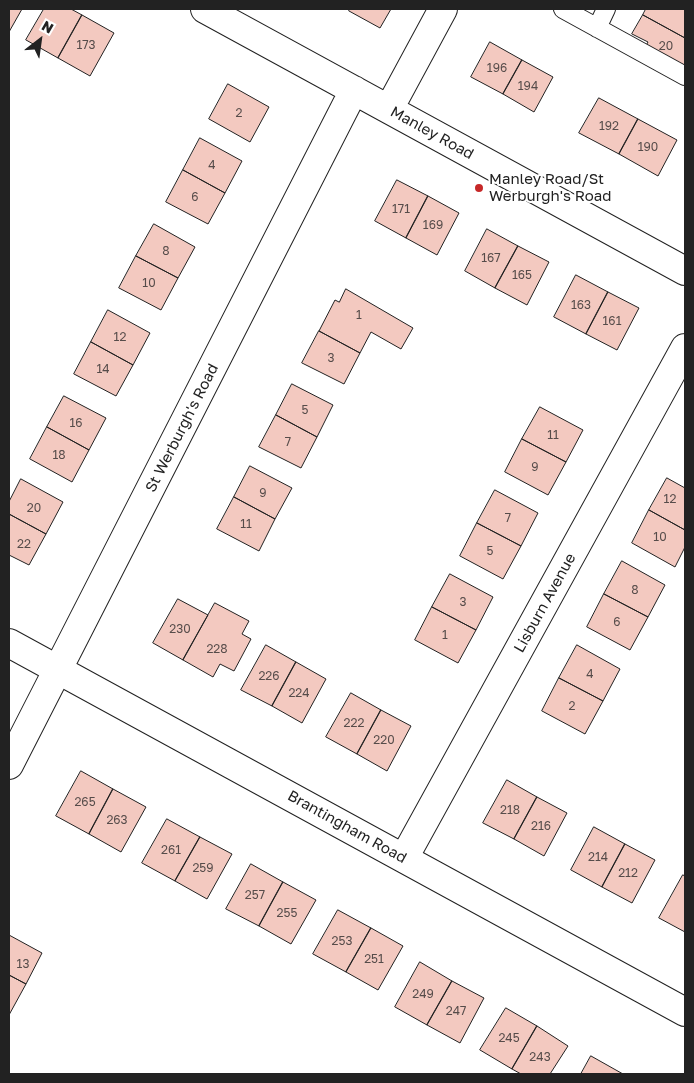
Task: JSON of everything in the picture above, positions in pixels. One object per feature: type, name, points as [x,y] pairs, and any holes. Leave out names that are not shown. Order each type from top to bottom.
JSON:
[{"type":"street","name":"Manley Road","points":[[205,9],[685,271]]},
{"type":"street","points":[[389,109],[443,9]]},
{"type":"street","name":"St Werburgh's Road","points":[[9,765],[354,90]]},
{"type":"street","name":"Lisburn Avenue","points":[[404,858],[685,348]]},
{"type":"street","name":"Brantingham Road","points":[[9,642],[685,1012]]},
{"type":"lane","points":[[563,9],[685,76]]},
{"type":"lane","points":[[597,28],[606,9]]},
{"type":"building","points":[[9,9],[22,9],[9,32]]},
{"type":"building","points":[[44,9],[71,9],[82,15],[58,58],[26,40]]},
{"type":"building","points":[[350,9],[391,9],[380,28],[349,11]]},
{"type":"building","points":[[646,9],[685,9],[685,38],[643,15]]},
{"type":"building","points":[[82,15],[114,33],[90,76],[58,58]]},
{"type":"building","points":[[643,15],[685,38],[685,72],[644,49],[648,42],[632,34]]},
{"type":"building","points":[[490,42],[522,60],[503,94],[471,77]]},
{"type":"building","points":[[522,60],[553,77],[534,112],[503,94]]},
{"type":"building","points":[[228,84],[269,107],[250,142],[209,119]]},
{"type":"building","points":[[599,98],[638,119],[619,154],[579,133]]},
{"type":"building","points":[[638,119],[677,140],[658,176],[619,154]]},
{"type":"building","points":[[200,138],[242,161],[225,193],[183,170]]},
{"type":"building","points":[[183,170],[225,193],[208,224],[166,202]]},
{"type":"building","points":[[397,180],[428,196],[406,238],[375,221]]},
{"type":"building","points":[[428,196],[459,213],[437,255],[406,238]]},
{"type":"building","points":[[154,224],[195,247],[178,278],[136,256]]},
{"type":"building","points":[[487,229],[518,246],[495,288],[465,271]]},
{"type":"building","points":[[518,246],[549,262],[527,305],[495,288]]},
{"type":"building","points":[[136,256],[178,278],[161,310],[119,288]]},
{"type":"building","points":[[576,275],[608,292],[586,334],[554,317]]},
{"type":"building","points":[[346,289],[413,328],[401,349],[371,332],[360,353],[319,331],[335,300],[339,302]]},
{"type":"building","points":[[608,292],[639,308],[617,350],[586,334]]},
{"type":"building","points":[[108,310],[150,333],[133,365],[91,342]]},
{"type":"building","points":[[319,331],[360,353],[344,384],[302,363]]},
{"type":"building","points":[[91,342],[133,365],[116,396],[74,374]]},
{"type":"building","points":[[292,384],[333,405],[317,437],[276,415]]},
{"type":"building","points":[[64,396],[106,418],[89,450],[47,427]]},
{"type":"building","points":[[540,407],[583,430],[566,462],[522,439]]},
{"type":"building","points":[[276,415],[317,437],[301,468],[259,447]]},
{"type":"building","points":[[47,427],[89,450],[72,482],[30,459]]},
{"type":"building","points":[[522,439],[566,462],[548,495],[505,472]]},
{"type":"building","points":[[250,466],[292,488],[275,519],[234,497]]},
{"type":"building","points":[[667,478],[685,488],[685,530],[649,510]]},
{"type":"building","points":[[21,479],[63,502],[46,534],[9,514],[9,502]]},
{"type":"building","points":[[495,490],[538,513],[521,546],[477,523]]},
{"type":"building","points":[[234,497],[275,519],[259,551],[217,529]]},
{"type":"building","points":[[649,510],[685,530],[685,547],[675,567],[632,543]]},
{"type":"building","points":[[9,514],[46,534],[29,565],[9,555]]},
{"type":"building","points":[[477,523],[521,546],[503,579],[460,556]]},
{"type":"building","points":[[622,561],[665,585],[648,617],[604,594]]},
{"type":"building","points":[[450,574],[493,597],[476,630],[432,607]]},
{"type":"building","points":[[604,594],[648,617],[630,650],[587,627]]},
{"type":"building","points":[[178,599],[208,615],[183,660],[153,643]]},
{"type":"building","points":[[215,603],[249,621],[242,634],[251,639],[234,671],[220,664],[213,677],[183,660]]},
{"type":"building","points":[[432,607],[476,630],[458,663],[415,640]]},
{"type":"building","points":[[266,645],[296,662],[272,706],[241,690]]},
{"type":"building","points":[[577,645],[620,669],[603,701],[559,678]]},
{"type":"building","points":[[296,662],[326,679],[302,723],[272,706]]},
{"type":"building","points":[[559,678],[603,701],[585,734],[542,711]]},
{"type":"building","points":[[351,693],[381,710],[357,754],[326,737]]},
{"type":"building","points":[[381,710],[411,726],[387,771],[357,754]]},
{"type":"building","points":[[81,771],[113,789],[89,834],[56,816]]},
{"type":"building","points":[[507,780],[537,797],[514,839],[483,823]]},
{"type":"building","points":[[113,789],[146,807],[121,852],[89,834]]},
{"type":"building","points":[[537,797],[567,813],[544,856],[514,839]]},
{"type":"building","points":[[167,819],[200,837],[175,881],[142,863]]},
{"type":"building","points":[[594,827],[625,844],[602,887],[571,870]]},
{"type":"building","points":[[200,837],[232,854],[207,899],[175,881]]},
{"type":"building","points":[[625,844],[655,860],[632,903],[602,887]]},
{"type":"building","points":[[251,864],[283,882],[259,926],[226,909]]},
{"type":"building","points":[[683,875],[685,876],[685,932],[659,918]]},
{"type":"building","points":[[283,882],[316,900],[291,944],[259,926]]},
{"type":"building","points":[[338,910],[371,928],[346,972],[313,954]]},
{"type":"building","points":[[371,928],[403,946],[378,990],[346,972]]},
{"type":"building","points":[[9,935],[42,953],[26,984],[9,975]]},
{"type":"building","points":[[420,962],[452,981],[427,1025],[395,1007]]},
{"type":"building","points":[[9,975],[26,984],[9,1015]]},
{"type":"building","points":[[452,981],[484,998],[460,1043],[427,1025]]},
{"type":"building","points":[[506,1008],[537,1026],[512,1069],[480,1050]]},
{"type":"building","points":[[537,1026],[568,1046],[550,1074],[521,1074],[512,1069]]},
{"type":"building","points":[[591,1056],[623,1074],[581,1074]]},
{"type":"place","name":"Manley Road/St Werburgh's Road","points":[[479,188]]}]
